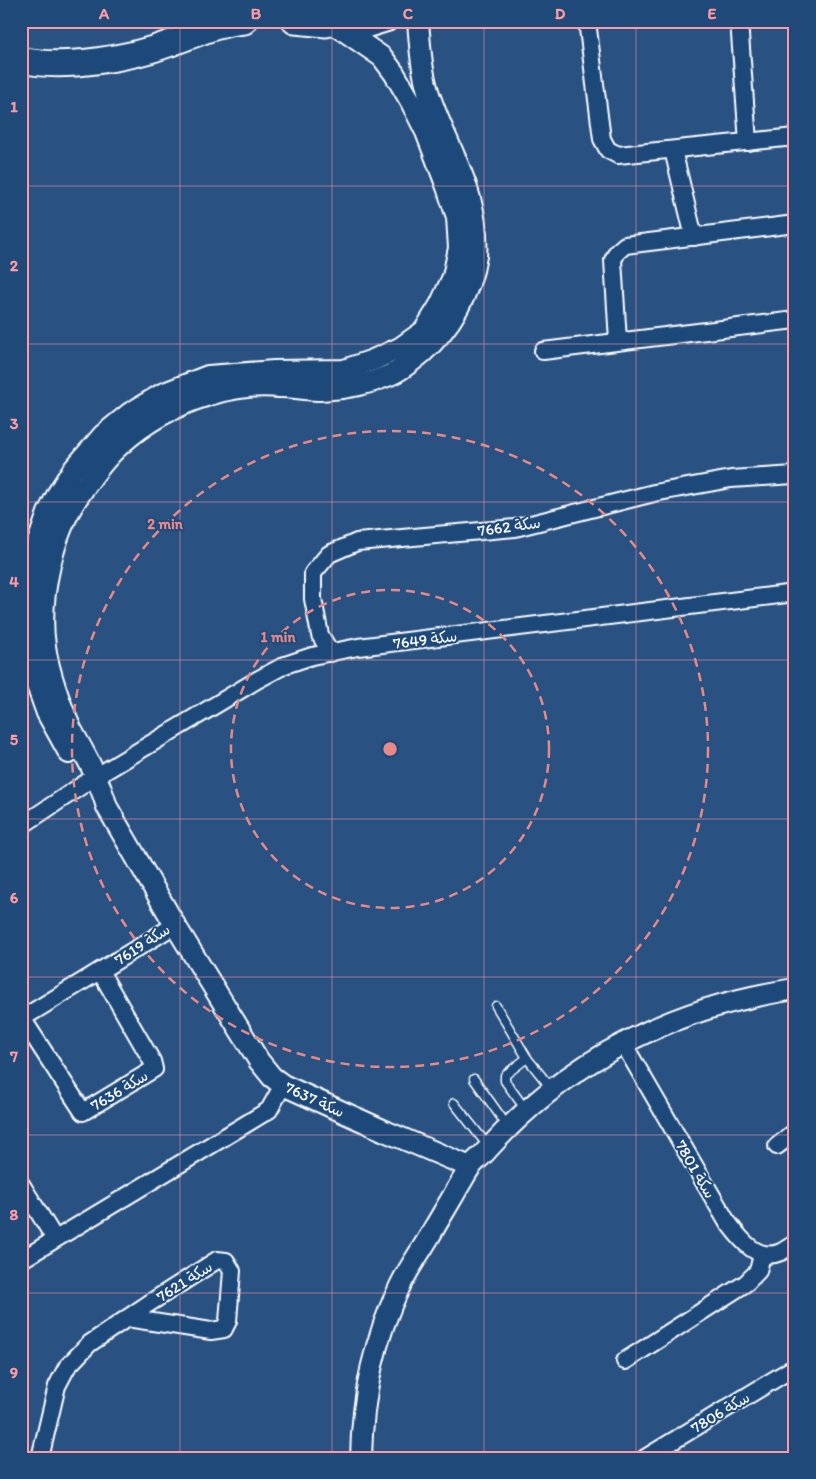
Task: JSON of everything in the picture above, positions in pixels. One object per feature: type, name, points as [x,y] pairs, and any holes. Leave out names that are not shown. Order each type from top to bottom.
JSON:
[{"type":"main road","points":[[21,45],[66,51],[109,48],[182,26],[188,21]]},
{"type":"main road","points":[[21,60],[29,62],[72,63],[129,56],[204,30],[244,21]]},
{"type":"main road","points":[[294,21],[329,24]]},
{"type":"street","points":[[329,24],[364,28],[387,21]]},
{"type":"street","points":[[91,779],[87,757],[70,726],[49,667],[44,644],[44,614],[48,568],[61,530],[71,506],[96,471],[118,446],[149,422],[179,406],[210,395],[250,387],[278,386],[318,390],[341,389],[357,386],[392,374],[414,359],[438,338],[457,312],[477,254],[475,216],[465,179],[428,91],[421,62],[418,21]]},
{"type":"street","points":[[587,21],[602,139],[608,150],[618,155],[795,137]]},
{"type":"street","points":[[739,21],[748,142]]},
{"type":"street","points":[[91,779],[47,713],[33,674],[27,645],[28,591],[32,560],[48,512],[72,471],[103,435],[130,413],[162,394],[208,376],[274,371],[344,370],[400,348],[424,331],[440,305],[452,277],[459,248],[456,216],[448,186],[426,132],[394,73],[382,57],[329,24]]},
{"type":"street","points":[[673,150],[694,237]]},
{"type":"street","points":[[618,341],[613,260],[617,252],[625,246],[795,224]]},
{"type":"street","points":[[543,350],[795,320]]},
{"type":"street","name":"سكة 7662","points":[[331,653],[320,635],[313,599],[313,573],[329,554],[357,542],[515,528],[654,493],[731,480],[795,476]]},
{"type":"street","name":"سكة 7649","points":[[21,826],[91,779],[257,680],[285,665],[312,656],[358,647],[795,593]]},
{"type":"street","name":"سكة 7619","points":[[22,1019],[175,925],[107,807],[96,796],[91,779]]},
{"type":"street","name":"سكة 7637","points":[[175,925],[259,1061],[272,1077],[283,1085],[470,1167]]},
{"type":"street","name":"سكة 7636","points":[[22,1019],[82,1112],[154,1069],[152,1061],[100,972]]},
{"type":"street","points":[[361,1458],[368,1379],[378,1340],[400,1285],[470,1167],[508,1127],[553,1089],[570,1076],[623,1043],[673,1020],[718,1005],[765,993],[795,988]]},
{"type":"street","name":"سكة 7801","points":[[623,1043],[726,1220],[750,1248],[762,1255]]},
{"type":"street","points":[[21,1260],[269,1110],[283,1085]]},
{"type":"street","points":[[777,1146],[795,1132]]},
{"type":"street","points":[[21,1184],[55,1239]]},
{"type":"street","points":[[625,1361],[746,1283],[758,1271],[762,1255],[779,1253],[795,1244]]},
{"type":"street","name":"سكة 7621","points":[[45,1456],[57,1386],[67,1367],[90,1344],[127,1318],[217,1260],[226,1261],[232,1271],[228,1321],[224,1329],[211,1331],[127,1318]]},
{"type":"street","name":"سكة 7806","points":[[645,1458],[795,1367]]},
{"type":"lane","points":[[496,1006],[527,1058],[553,1089]]},
{"type":"lane","points":[[526,1111],[505,1081],[505,1075],[527,1058]]},
{"type":"lane","points":[[474,1079],[508,1127]]},
{"type":"lane","points":[[454,1103],[490,1147]]}]
